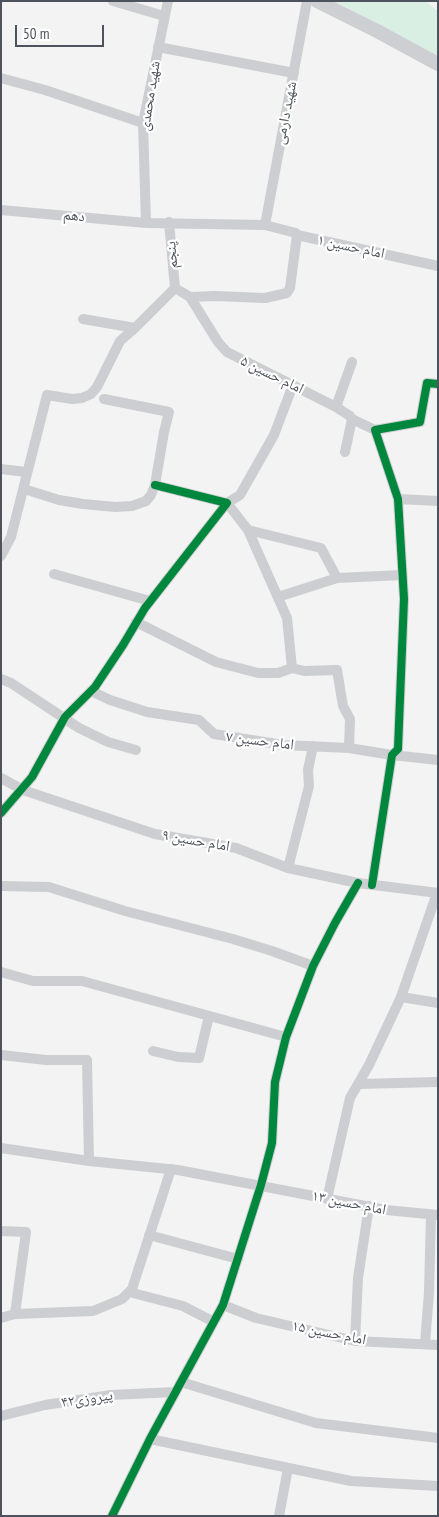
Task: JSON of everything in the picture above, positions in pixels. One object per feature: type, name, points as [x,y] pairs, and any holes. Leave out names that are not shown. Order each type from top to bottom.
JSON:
[{"type":"main road","points":[[317,1],[438,64]]},
{"type":"street","points":[[112,1],[164,16]]},
{"type":"street","name":"شهید محمدی","points":[[146,223],[143,123],[168,1]]},
{"type":"street","name":"شهید دارمی","points":[[265,224],[307,1]]},
{"type":"street","points":[[158,46],[294,73]]},
{"type":"street","points":[[1,78],[45,90],[143,123]]},
{"type":"street","name":"دهم","points":[[1,210],[146,223],[169,222]]},
{"type":"street","name":"امام حسین ۱","points":[[169,222],[265,224],[296,233],[297,235],[438,266]]},
{"type":"street","name":"پنجم","points":[[169,222],[175,288]]},
{"type":"street","points":[[1,556],[11,537],[47,395],[72,399],[82,398],[91,394],[97,387],[120,341],[175,288],[190,297],[265,298],[287,293],[290,288],[297,235]]},
{"type":"street","name":"امام حسین ۵","points":[[190,297],[218,342],[227,352],[336,406],[352,419],[374,430]]},
{"type":"street","points":[[83,319],[135,328]]},
{"type":"street","points":[[336,406],[352,362]]},
{"type":"street","points":[[372,885],[392,755],[398,749],[404,599],[398,499],[374,430],[420,422],[427,384],[438,384]]},
{"type":"street","points":[[1,814],[23,790],[65,717],[91,691],[150,602],[227,503],[240,495],[274,435],[293,385]]},
{"type":"street","points":[[24,489],[59,500],[115,507],[132,506],[146,500],[151,495],[155,486],[169,412],[104,399]]},
{"type":"street","points":[[345,452],[352,419]]},
{"type":"street","points":[[1,469],[26,472]]},
{"type":"street","points":[[155,486],[227,503],[248,530],[287,618],[292,668]]},
{"type":"street","points":[[398,499],[438,501]]},
{"type":"street","points":[[248,530],[320,548],[337,578]]},
{"type":"street","points":[[54,574],[150,602]]},
{"type":"street","points":[[278,597],[337,578],[402,575]]},
{"type":"street","points":[[136,622],[216,662],[258,673],[278,673],[292,668],[304,671],[337,670],[342,706],[350,719],[349,748]]},
{"type":"street","points":[[1,679],[11,683],[80,728],[108,742],[136,750]]},
{"type":"street","name":"امام حسین ۷","points":[[91,691],[110,700],[147,712],[199,720],[214,734],[283,745],[349,748],[438,760]]},
{"type":"street","points":[[288,868],[309,786],[308,770],[313,746]]},
{"type":"street","name":"امام حسین ۹","points":[[1,778],[23,790],[155,834],[236,848],[288,868],[358,883],[438,893]]},
{"type":"street","points":[[112,1516],[150,1438],[223,1305],[272,1144],[276,1082],[286,1037],[313,966],[358,883]]},
{"type":"street","points":[[1,886],[49,887],[124,911],[233,939],[313,966]]},
{"type":"street","points":[[327,1199],[350,1098],[369,1065],[401,997],[438,893]]},
{"type":"street","points":[[1,972],[33,981],[82,982],[286,1037]]},
{"type":"street","points":[[401,997],[438,1003]]},
{"type":"street","points":[[153,1051],[178,1057],[199,1058],[209,1016]]},
{"type":"street","points":[[1,1055],[46,1060],[87,1060],[89,1161]]},
{"type":"street","points":[[358,1084],[438,1082]]},
{"type":"street","name":"امام حسین ۱۳","points":[[1,1148],[89,1161],[171,1169],[327,1199],[434,1215]]},
{"type":"street","points":[[1,1318],[15,1314],[92,1311],[122,1299],[132,1289],[171,1169]]},
{"type":"street","points":[[355,1341],[358,1278],[369,1206]]},
{"type":"street","points":[[425,1344],[434,1215]]},
{"type":"street","points":[[1,1231],[26,1232],[15,1314]]},
{"type":"street","points":[[149,1235],[238,1259]]},
{"type":"street","points":[[129,1292],[183,1306],[214,1322]]},
{"type":"street","name":"امام حسین ۱۵","points":[[223,1305],[256,1318],[355,1341],[438,1345]]},
{"type":"street","points":[[181,1382],[316,1423],[438,1438]]},
{"type":"street","name":"پیروزی۴۲","points":[[1,1416],[45,1405],[111,1395],[175,1392]]},
{"type":"street","points":[[150,1438],[351,1481],[438,1486]]},
{"type":"street","points":[[279,1516],[288,1468]]},
{"type":"green space","points":[[334,1],[425,1],[438,11],[438,56]]},
{"type":"cycle path","points":[[372,885],[392,755],[398,749],[404,599],[398,499],[375,430],[420,422],[427,383],[438,384]]},
{"type":"cycle path","points":[[1,813],[32,777],[65,717],[95,687],[145,608],[227,503],[155,485]]},
{"type":"cycle path","points":[[112,1516],[150,1439],[223,1305],[261,1185],[272,1143],[275,1082],[286,1037],[313,966],[358,883]]}]
